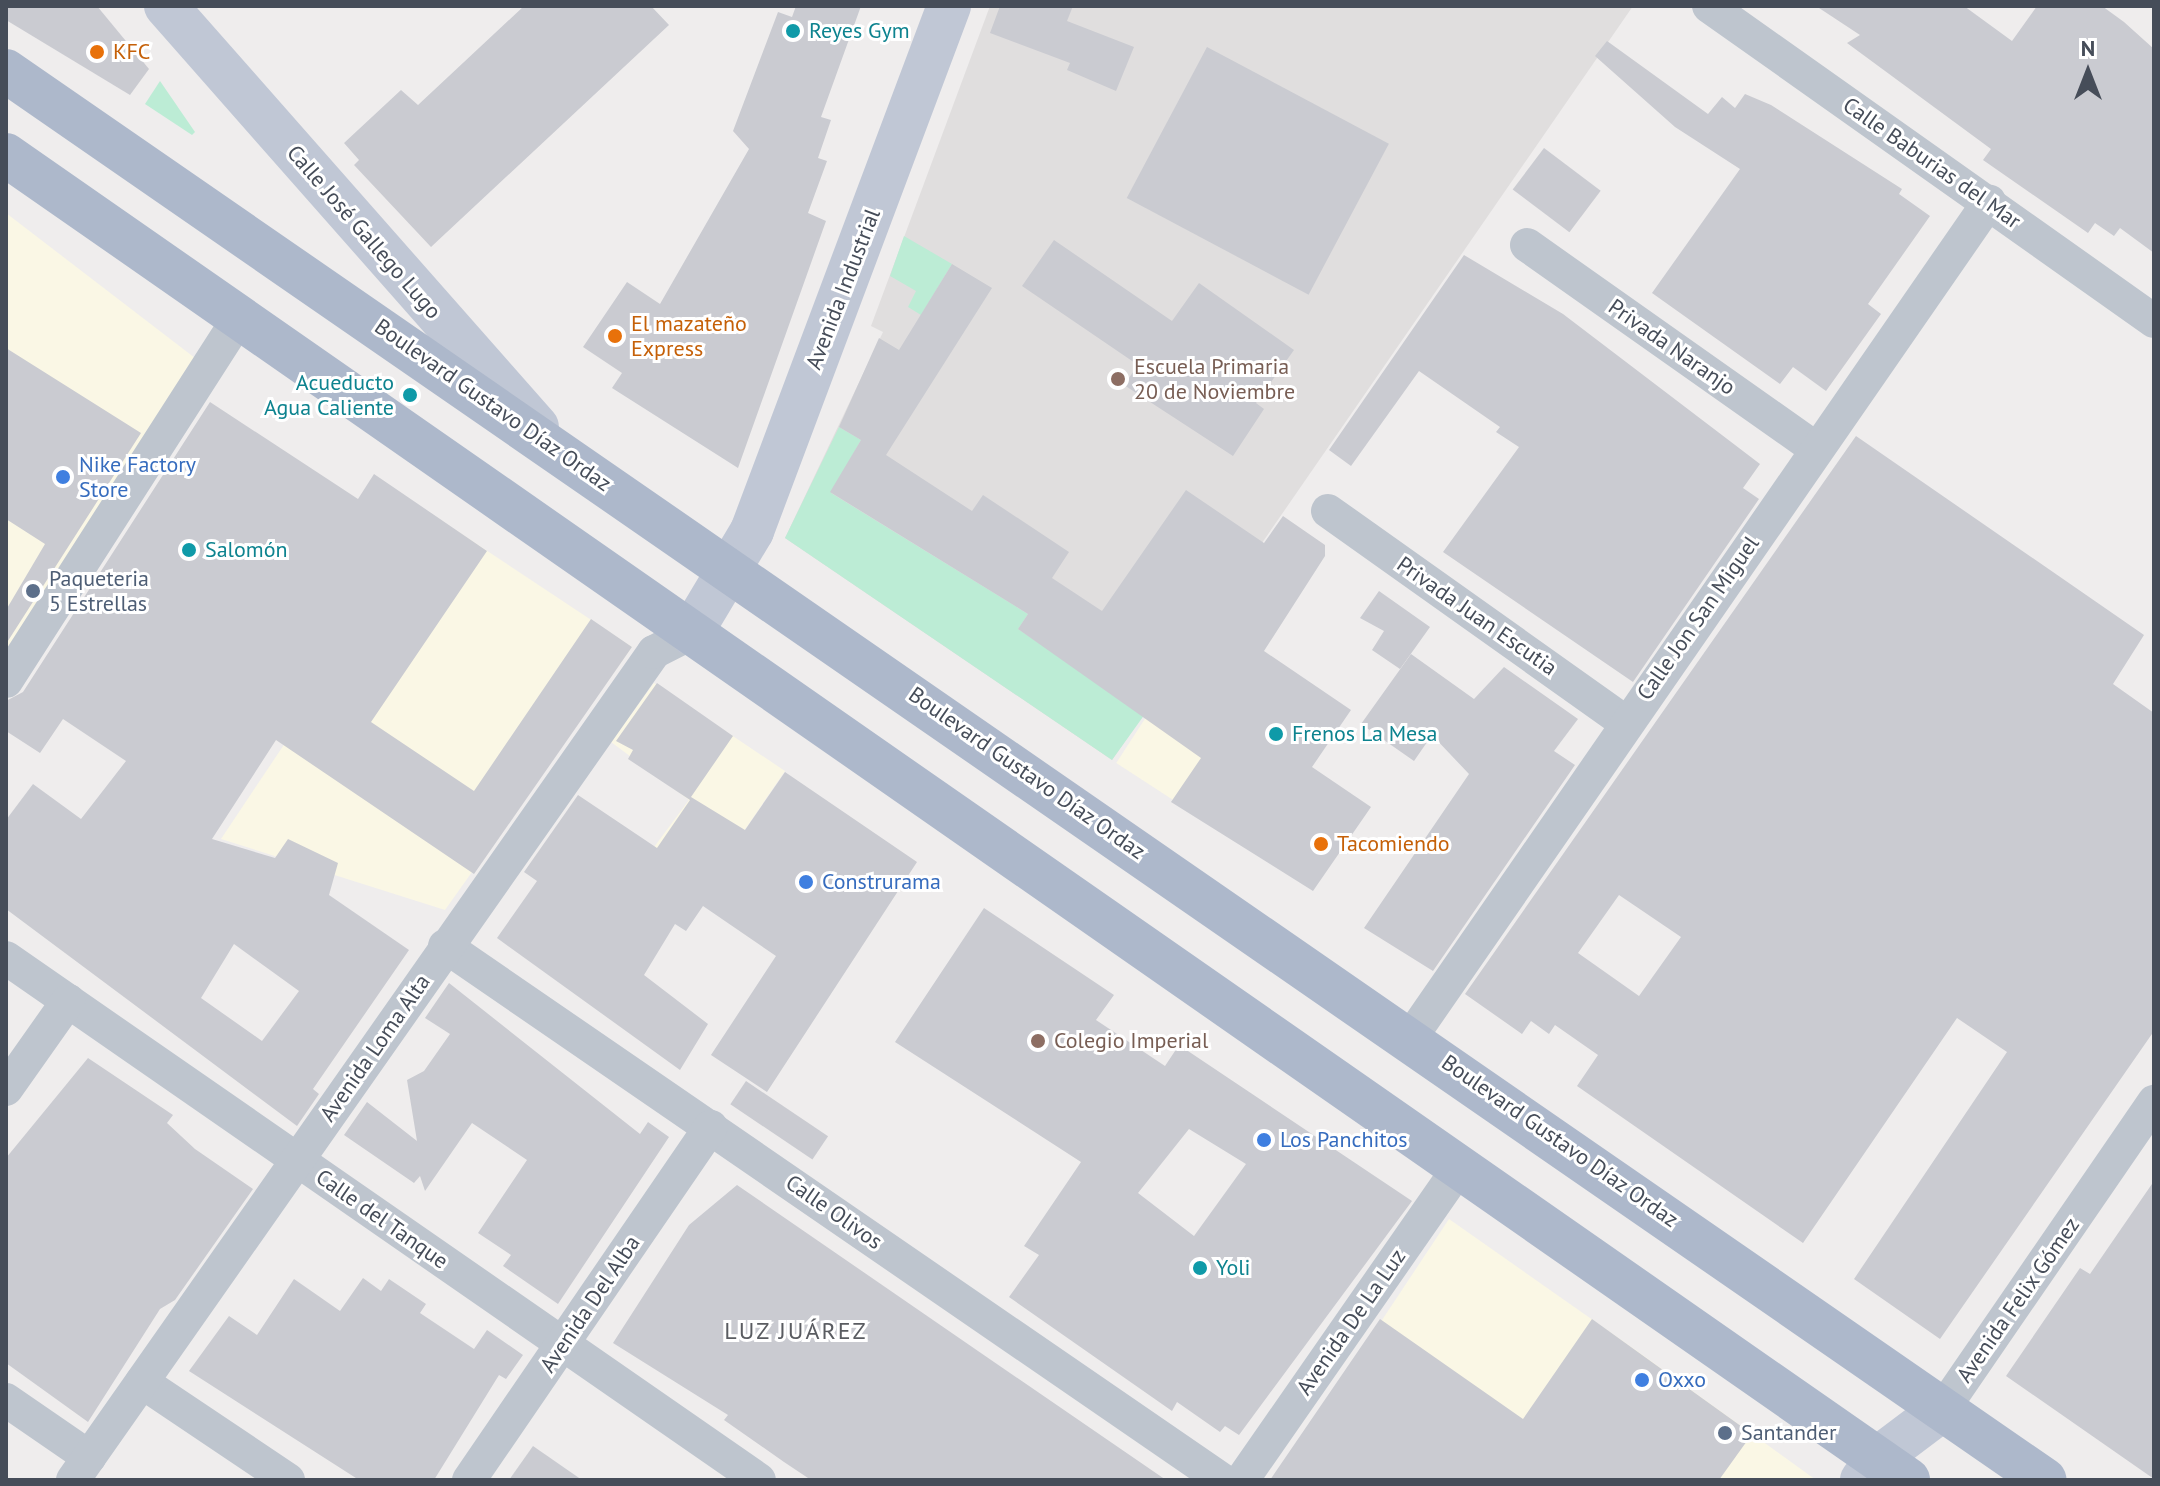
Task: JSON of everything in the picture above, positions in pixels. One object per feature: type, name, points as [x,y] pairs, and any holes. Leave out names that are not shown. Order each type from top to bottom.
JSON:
[{"type":"main road","name":"Calle José Gallego Lugo","points":[[166,6],[563,456]]},
{"type":"main road","name":"Avenida Industrial","points":[[691,633],[733,571],[949,6]]},
{"type":"main road","name":"Boulevard Gustavo Díaz Ordaz","points":[[6,71],[1411,1037],[2045,1480]]},
{"type":"main road","points":[[6,155],[238,319],[1461,1165],[1882,1473]]},
{"type":"main road","name":"Avenida Felix Gómez","points":[[1882,1473],[1943,1409]]},
{"type":"street","name":"Calle Baburias del Mar","points":[[1709,6],[2154,321]]},
{"type":"street","name":"Calle Jon San Miguel","points":[[1411,1037],[1625,722],[1989,202]]},
{"type":"street","name":"Privada Naranjo","points":[[1527,245],[1816,449]]},
{"type":"street","points":[[6,681],[238,319]]},
{"type":"street","name":"Privada Juan Escutia","points":[[1328,511],[1625,722]]},
{"type":"street","name":"Avenida Loma Alta","points":[[81,1469],[654,652],[691,633]]},
{"type":"street","name":"Calle Olivos","points":[[445,946],[1222,1480]]},
{"type":"street","name":"Calle del Tanque","points":[[6,958],[759,1480]]},
{"type":"street","points":[[6,1089],[68,1001]]},
{"type":"street","name":"Avenida Felix Gómez","points":[[1943,1409],[2154,1102]]},
{"type":"street","name":"Avenida Del Alba","points":[[469,1480],[711,1127]]},
{"type":"street","name":"Avenida De La Luz","points":[[1242,1480],[1461,1165]]},
{"type":"street","points":[[142,1382],[288,1480]]},
{"type":"street","points":[[6,1400],[81,1469]]},
{"type":"shaded area","name":"Escuela Primaria 20 de Noviembre","points":[[990,6],[1633,6],[1112,760],[785,538],[883,332],[871,326]]},
{"type":"shaded area","points":[[6,213],[195,358],[6,653]]},
{"type":"shaded area","points":[[436,517],[632,647],[445,910],[221,839]]},
{"type":"shaded area","points":[[1211,617],[1271,656],[1177,802],[1116,763]]},
{"type":"shaded area","points":[[654,683],[785,771],[696,901],[640,866],[689,800],[611,742]]},
{"type":"shaded area","points":[[1449,1219],[1637,1351],[1816,1480],[1276,1480]]},
{"type":"green space","points":[[160,81],[195,132],[192,135],[145,104]]},
{"type":"green space","points":[[904,236],[952,264],[921,315],[908,307],[916,291],[890,276]]},
{"type":"green space","points":[[839,427],[861,440],[831,493],[1028,614],[1018,629],[1145,714],[1112,760],[785,538]]},
{"type":"building","name":"KFC","points":[[6,6],[97,6],[149,69],[130,95],[6,20]]},
{"type":"building","points":[[524,6],[651,6],[669,25],[431,247],[354,165],[359,160],[344,143],[401,90],[418,105]]},
{"type":"building","points":[[796,6],[861,6],[821,117],[831,120],[818,158],[827,161],[808,213],[826,221],[738,468],[612,388],[622,373],[583,347],[627,282],[660,304],[749,149],[733,131],[778,12],[792,17]]},
{"type":"building","points":[[1000,6],[1073,6],[1067,21],[1134,47],[1116,91],[1067,70],[1070,63],[990,33]]},
{"type":"building","points":[[1816,6],[1964,6],[2012,41],[2037,6],[2102,6],[2124,22],[2154,49],[2154,253],[2120,228],[2114,236],[2095,223],[2088,233],[1983,160],[1991,149],[1847,43],[1860,35]]},
{"type":"building","points":[[1607,41],[1708,114],[1722,97],[1735,108],[1745,94],[1771,105],[1902,189],[1899,194],[1930,216],[1868,304],[1881,314],[1826,391],[1793,367],[1780,384],[1652,293],[1740,169],[1675,127],[1595,56]]},
{"type":"building","points":[[1207,47],[1389,144],[1309,295],[1127,198]]},
{"type":"building","points":[[1544,148],[1601,191],[1569,232],[1513,190]]},
{"type":"building","points":[[1054,240],[1172,321],[1199,283],[1294,350],[1256,403],[1264,409],[1233,456],[1124,385],[1138,365],[1022,286]]},
{"type":"building","points":[[1464,255],[1563,314],[1760,464],[1743,488],[1759,499],[1633,682],[1443,552],[1519,447],[1496,432],[1500,427],[1419,371],[1351,466],[1329,450]]},
{"type":"building","points":[[952,264],[992,288],[886,455],[972,511],[983,495],[1069,552],[1052,578],[1102,611],[1186,490],[1264,543],[1283,516],[1325,545],[1325,556],[1264,651],[1351,710],[1312,767],[1371,807],[1313,891],[1171,802],[1201,758],[1018,629],[1028,614],[830,492],[861,440],[839,427],[879,338],[899,350]]},
{"type":"building","name":"Nike Factory Store","points":[[6,348],[141,433],[6,644],[6,610],[45,544],[6,519]]},
{"type":"building","points":[[210,402],[358,499],[374,474],[487,551],[371,722],[474,791],[591,619],[632,647],[474,874],[276,740],[212,839],[275,858],[288,839],[338,863],[329,895],[409,950],[313,1089],[319,1094],[297,1126],[6,909],[6,820],[33,784],[81,819],[126,761],[63,719],[40,753],[6,731],[6,701],[23,692]],"holes":[[[234,944],[299,991],[262,1041],[201,998]]]},
{"type":"building","points":[[1856,436],[2144,635],[2113,684],[2154,713],[2154,1031],[1940,1339],[1854,1279],[2007,1052],[1957,1018],[1803,1243],[1577,1086],[1598,1055],[1555,1025],[1549,1034],[1531,1021],[1522,1034],[1465,994]],"holes":[[[1619,895],[1681,937],[1639,996],[1578,953]]]},
{"type":"building","points":[[1379,591],[1430,627],[1400,669],[1372,650],[1384,631],[1360,618]]},
{"type":"building","points":[[1411,654],[1474,699],[1504,667],[1578,719],[1554,751],[1575,765],[1433,971],[1364,928],[1469,774],[1432,735],[1414,761],[1361,724]]},
{"type":"building","points":[[657,683],[733,736],[691,797],[745,830],[785,772],[917,862],[767,1092],[711,1055],[776,956],[703,906],[686,931],[675,924],[644,975],[708,1024],[680,1070],[497,938],[537,881],[524,872],[578,795],[657,848],[690,800],[628,759],[633,750],[616,741]]},
{"type":"building","points":[[984,908],[1114,995],[1096,1020],[1165,1066],[1179,1045],[1412,1201],[1239,1435],[1225,1426],[1220,1432],[1177,1402],[1172,1411],[1009,1297],[1039,1255],[1024,1246],[1081,1162],[895,1042]],"holes":[[[1189,1129],[1246,1164],[1194,1236],[1138,1193]]]},
{"type":"building","points":[[449,983],[640,1134],[648,1122],[669,1137],[558,1304],[503,1266],[511,1255],[478,1233],[527,1160],[472,1123],[425,1191],[420,1176],[414,1183],[344,1135],[367,1102],[417,1141],[407,1080],[424,1071],[450,1034],[425,1018]]},
{"type":"building","points":[[88,1058],[173,1115],[167,1123],[195,1149],[253,1189],[175,1300],[160,1309],[88,1422],[6,1363],[6,1158]]},
{"type":"building","points":[[746,1081],[828,1136],[812,1160],[730,1104]]},
{"type":"building","points":[[2154,1181],[2154,1479],[2006,1376],[2080,1268],[2090,1274]]},
{"type":"building","points":[[737,1185],[1166,1480],[811,1480],[784,1462],[724,1420],[728,1415],[613,1343],[689,1225]]},
{"type":"building","points":[[363,1278],[381,1291],[389,1279],[426,1304],[420,1313],[474,1349],[487,1330],[523,1355],[506,1379],[499,1375],[434,1480],[359,1480],[189,1371],[229,1316],[257,1335],[294,1279],[340,1311]]},
{"type":"building","points":[[1380,1319],[1523,1419],[1592,1319],[1752,1434],[1719,1480],[1270,1480]]},
{"type":"building","points":[[533,1446],[582,1480],[509,1480]]},
{"type":"place","name":"Reyes Gym","points":[[793,31]]},
{"type":"place","name":"KFC","points":[[97,52]]},
{"type":"place","name":"El mazateño Express","points":[[615,336]]},
{"type":"place","name":"Escuela Primaria 20 de Noviembre","points":[[1118,379]]},
{"type":"place","name":"Acueducto Agua Caliente","points":[[410,395]]},
{"type":"place","name":"Nike Factory Store","points":[[63,477]]},
{"type":"place","name":"Salomón","points":[[189,550]]},
{"type":"place","name":"Paqueteria 5 Estrellas","points":[[33,591]]},
{"type":"place","name":"Frenos La Mesa","points":[[1276,734]]},
{"type":"place","name":"Tacomiendo","points":[[1321,844]]},
{"type":"place","name":"Construrama","points":[[806,882]]},
{"type":"place","name":"Colegio Imperial","points":[[1038,1041]]},
{"type":"place","name":"Los Panchitos","points":[[1264,1140]]},
{"type":"place","name":"Yoli","points":[[1200,1268]]},
{"type":"place","name":"Oxxo","points":[[1642,1380]]},
{"type":"place","name":"Santander","points":[[1725,1433]]},
{"type":"district","name":"LUZ JUÁREZ","points":[[796,1331]]}]
